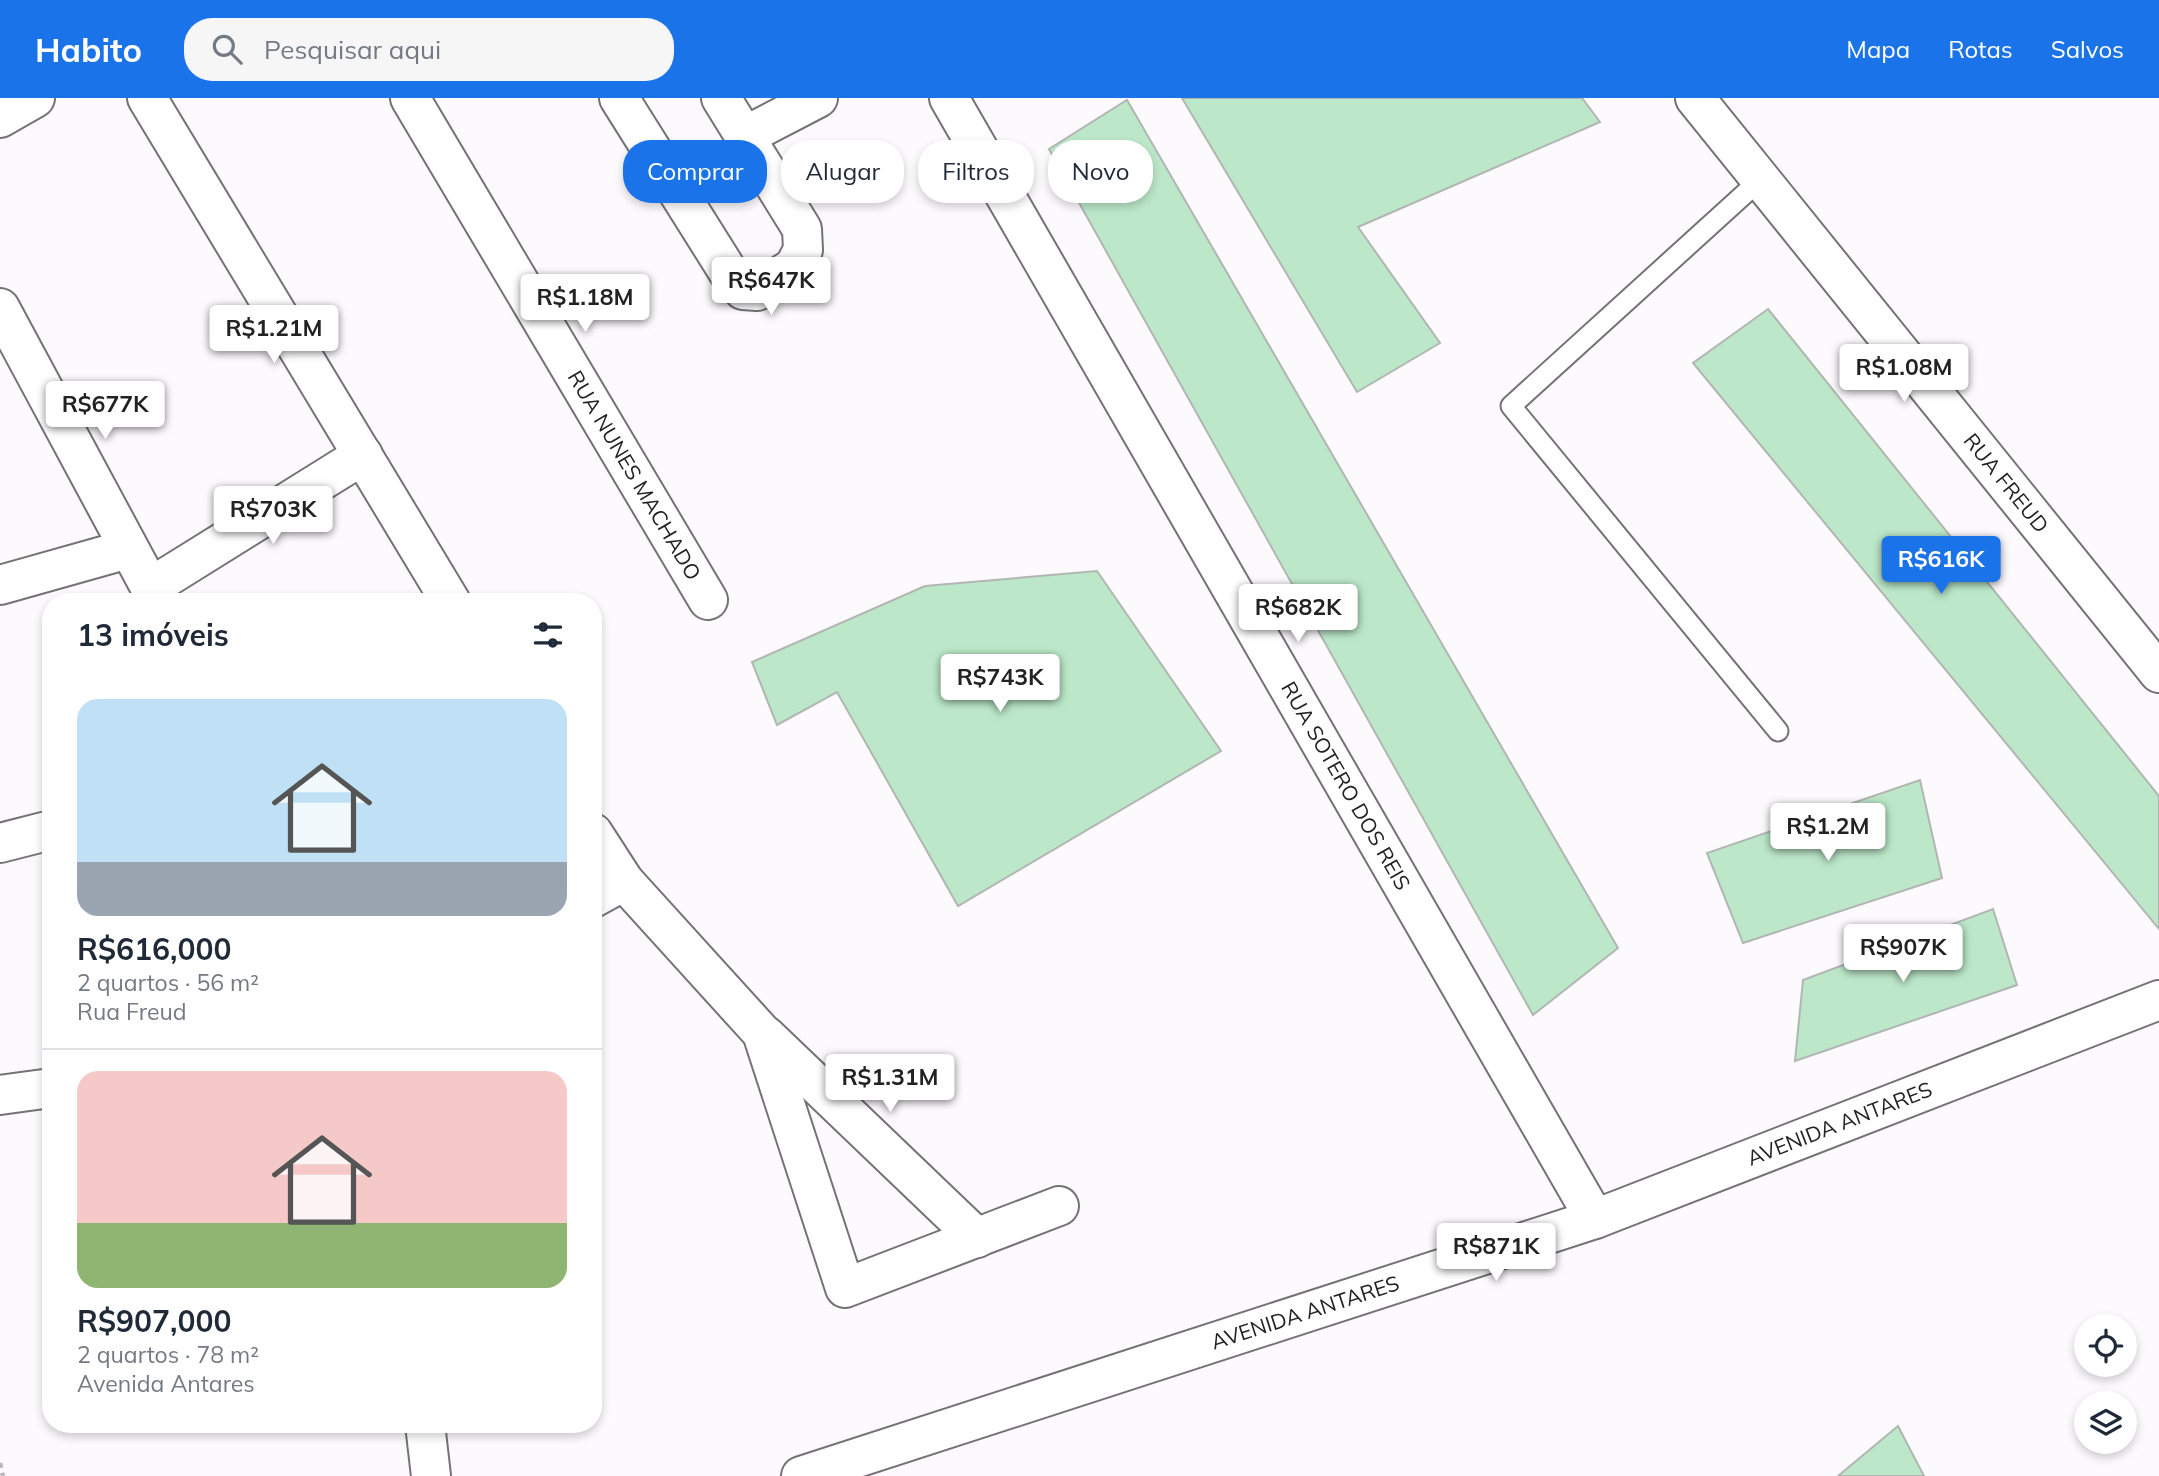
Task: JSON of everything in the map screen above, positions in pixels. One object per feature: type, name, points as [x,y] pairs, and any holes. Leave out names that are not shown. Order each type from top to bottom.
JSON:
[{"type":"street","points":[[0,118],[35,98]]},
{"type":"street","points":[[147,98],[446,593]]},
{"type":"street","name":"RUA NUNES MACHADO","points":[[410,98],[708,600]]},
{"type":"street","points":[[619,98],[732,278],[743,290],[757,291],[794,267],[803,250],[802,229],[721,98]]},
{"type":"street","points":[[745,136],[818,98]]},
{"type":"street","name":"RUA SOTERO DOS REIS","points":[[949,98],[1595,1219]]},
{"type":"street","name":"RUA FREUD","points":[[1695,98],[2159,673]]},
{"type":"street","points":[[3,318],[154,593]]},
{"type":"street","points":[[156,593],[363,455]]},
{"type":"street","points":[[0,585],[128,549]]},
{"type":"street","points":[[0,843],[42,832]]},
{"type":"street","points":[[602,867],[608,890],[977,1238]]},
{"type":"street","name":"AVENIDA ANTARES","points":[[801,1476],[1595,1219],[2159,1000]]},
{"type":"street","points":[[762,1033],[845,1288],[1059,1206]]},
{"type":"street","points":[[0,1094],[42,1089]]},
{"type":"street","points":[[426,1433],[431,1476]]},
{"type":"lane","points":[[1761,179],[1511,406],[1778,731]]},
{"type":"path","points":[[0,1463],[3,1476]]},
{"type":"building","points":[[1182,98],[1582,98],[1600,122],[1358,227],[1440,343],[1357,392]]},
{"type":"building","points":[[1127,100],[1150,140],[1063,140]]},
{"type":"building","points":[[1153,145],[1618,948],[1533,1015],[1079,203],[1153,203]]},
{"type":"building","points":[[1768,309],[2159,796],[2159,929],[1693,363]]},
{"type":"building","points":[[1097,571],[1221,751],[958,906],[837,692],[777,725],[752,662],[925,586]]},
{"type":"building","points":[[1920,780],[1942,878],[1743,943],[1707,853]]},
{"type":"building","points":[[1993,909],[2017,985],[1795,1061],[1803,980]]},
{"type":"building","points":[[1898,1426],[1924,1476],[1838,1476]]}]
